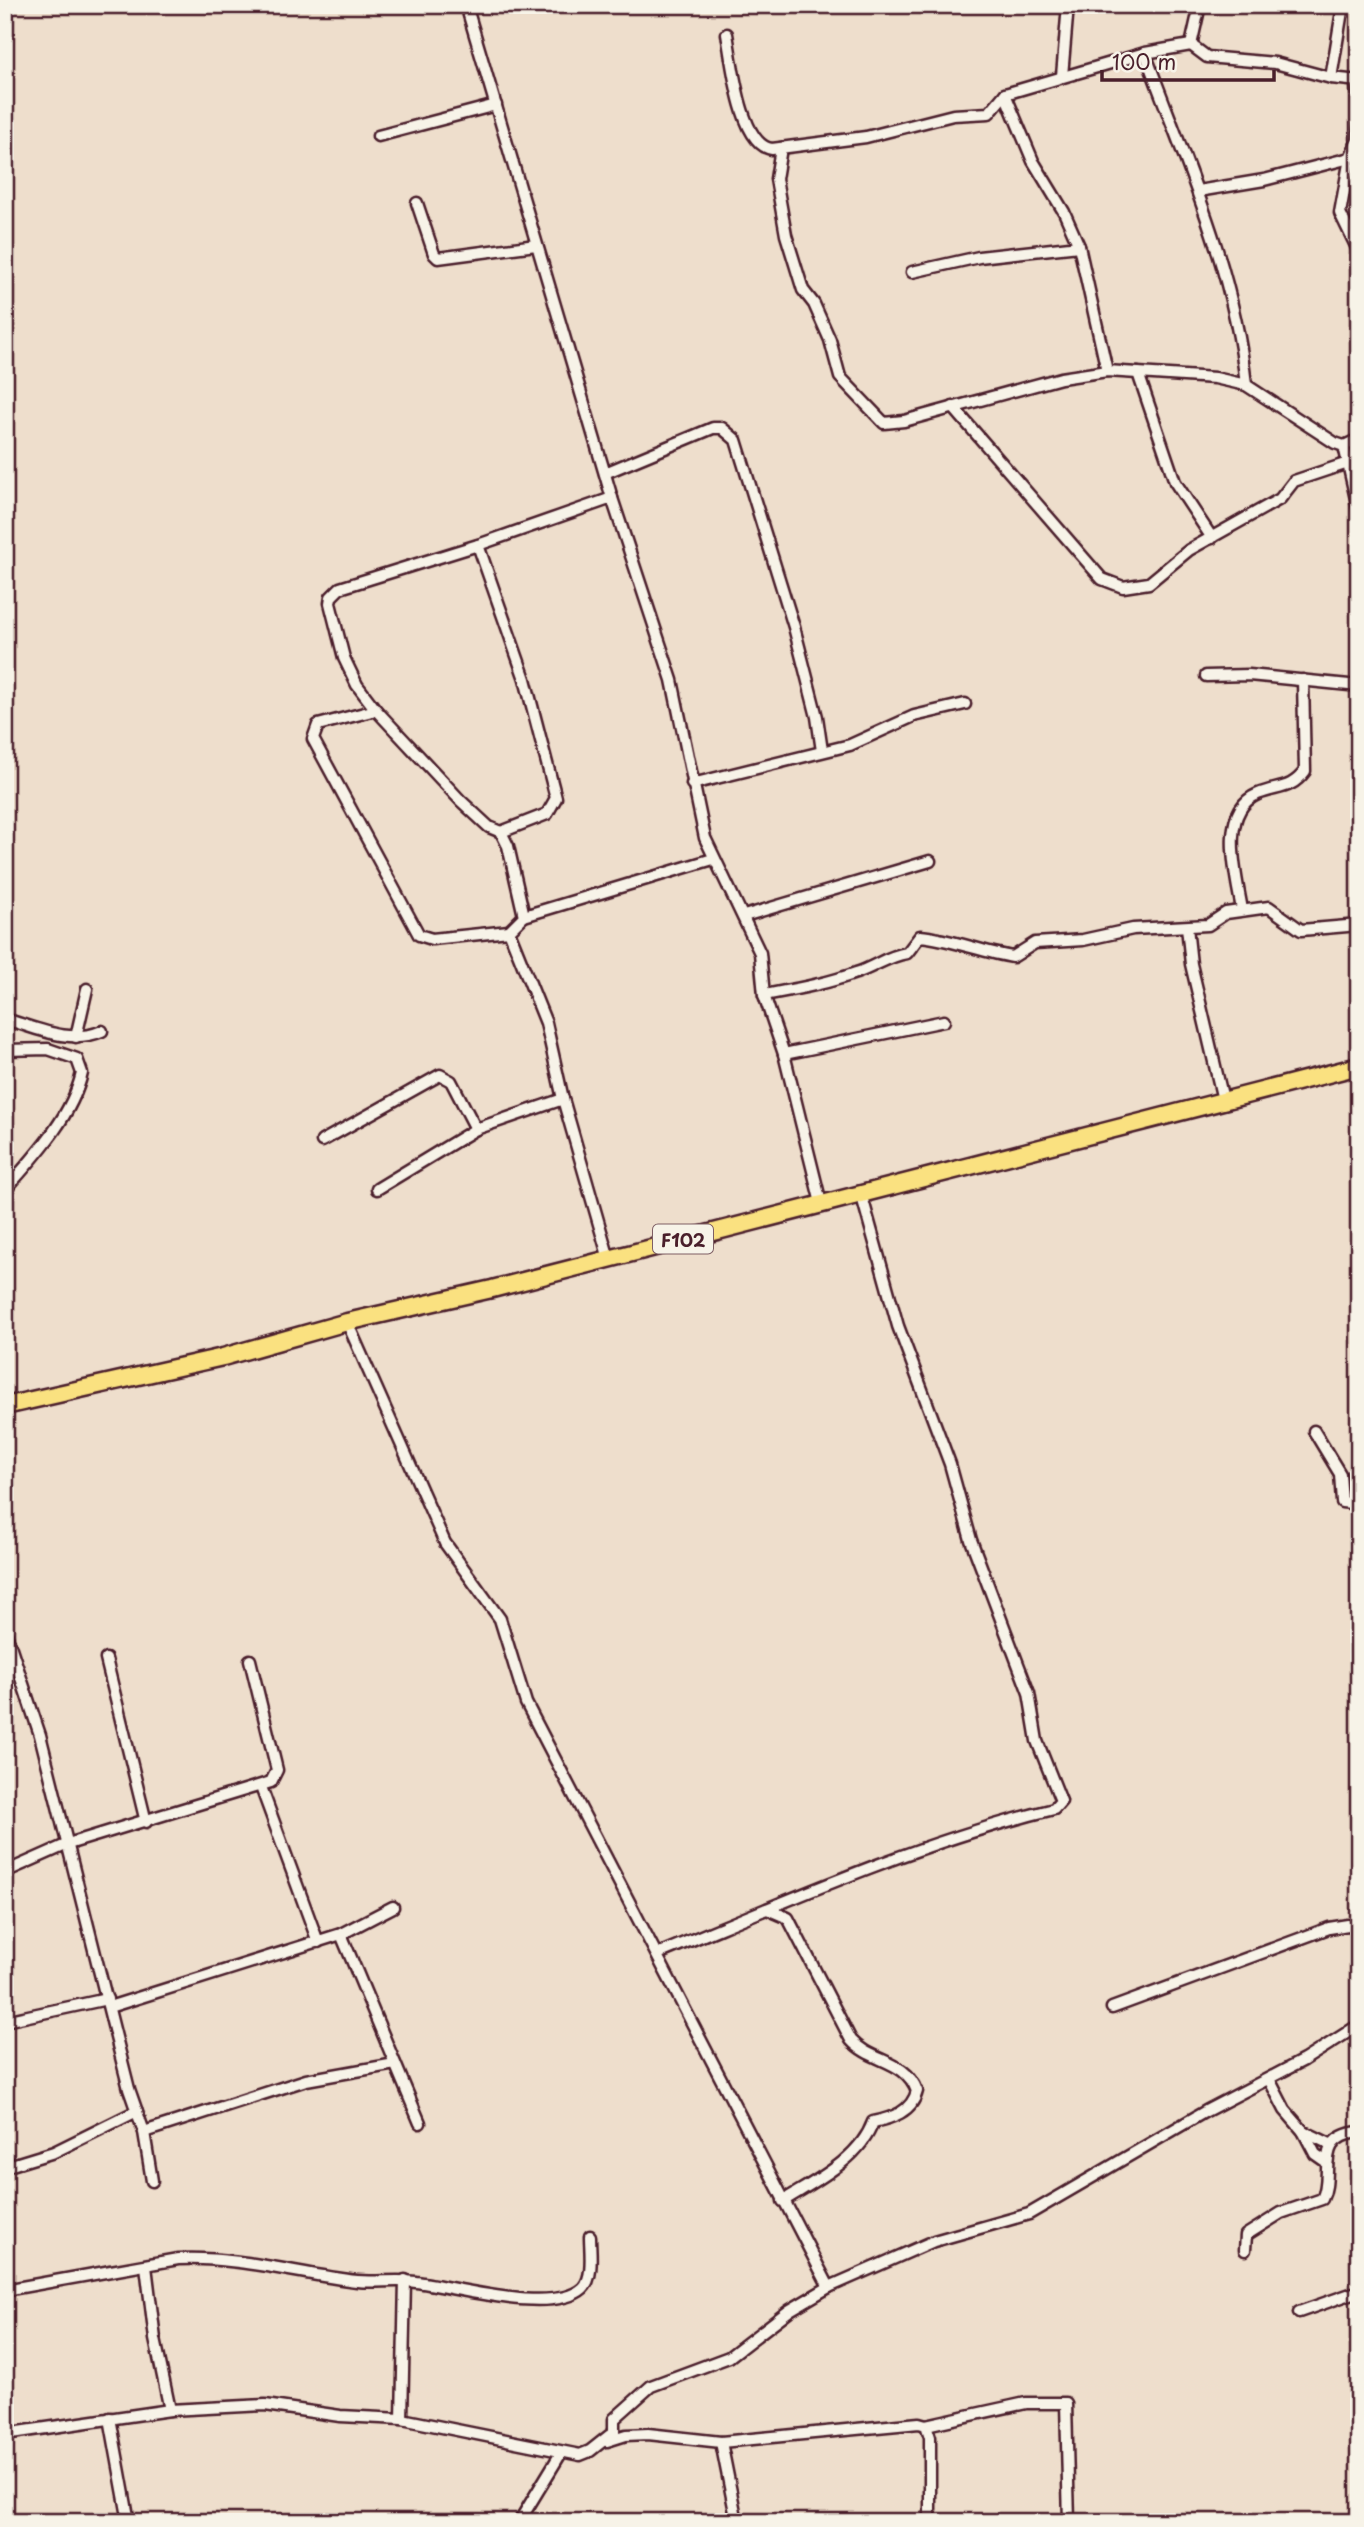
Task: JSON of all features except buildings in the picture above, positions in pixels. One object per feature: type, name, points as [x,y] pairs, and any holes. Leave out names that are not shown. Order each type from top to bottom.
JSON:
[{"type":"main road","name":"F102","points":[[5,1406],[223,1357],[347,1322],[609,1259],[1359,1066]]},
{"type":"street","points":[[466,5],[612,498],[672,680],[692,784],[713,859],[744,916],[760,953],[764,995],[784,1054],[821,1203]]},
{"type":"street","points":[[1062,76],[1068,5]]},
{"type":"street","points":[[1191,45],[1200,5]]},
{"type":"street","points":[[1331,78],[1343,5]]},
{"type":"street","points":[[727,34],[741,107],[754,137],[764,148],[782,148],[902,130],[953,116],[989,113],[1005,94],[1145,53],[1191,45],[1207,57],[1275,63],[1331,78],[1357,80],[1359,104]]},
{"type":"street","points":[[1145,53],[1198,191],[1241,340],[1246,385]]},
{"type":"street","points":[[1005,94],[1033,160],[1064,212],[1079,247],[1107,371]]},
{"type":"street","points":[[378,136],[496,105]]},
{"type":"street","points":[[1359,121],[1358,139],[1350,158],[1340,213],[1359,252]]},
{"type":"street","points":[[782,148],[775,179],[786,235],[803,290],[814,303],[837,359],[840,377],[884,423],[904,421],[1061,378],[1107,371],[1215,378],[1246,385],[1280,404],[1314,431],[1345,446]]},
{"type":"street","points":[[1198,191],[1264,180],[1350,158]]},
{"type":"street","points":[[417,203],[433,254],[438,258],[536,245]]},
{"type":"street","points":[[912,272],[979,257],[1079,247]]},
{"type":"street","points":[[1138,373],[1175,482],[1212,538]]},
{"type":"street","points":[[953,407],[1102,579],[1123,587],[1149,583],[1189,550],[1268,507],[1300,477],[1348,463]]},
{"type":"street","points":[[605,473],[713,428],[722,428],[736,440],[794,627],[822,751]]},
{"type":"street","points":[[1345,446],[1359,439]]},
{"type":"street","points":[[1345,446],[1359,512]]},
{"type":"street","points":[[524,916],[508,846],[501,832],[489,827],[461,801],[356,685],[344,658],[331,597],[340,588],[478,545],[612,498]]},
{"type":"street","points":[[478,545],[530,693],[556,797],[547,814],[501,832]]},
{"type":"street","points":[[1206,676],[1249,675],[1359,685]]},
{"type":"street","points":[[1242,911],[1234,853],[1236,821],[1248,801],[1258,794],[1284,789],[1297,783],[1306,771],[1303,680]]},
{"type":"street","points":[[692,784],[849,745],[914,716],[965,704]]},
{"type":"street","points":[[376,709],[318,725],[313,739],[419,935],[432,940],[509,930],[524,916],[713,859]]},
{"type":"street","points":[[744,916],[930,861]]},
{"type":"street","points":[[764,995],[816,986],[860,972],[889,956],[907,953],[920,936],[946,938],[978,951],[1013,957],[1035,943],[1083,940],[1133,929],[1208,925],[1226,913],[1269,906],[1301,930],[1359,925]]},
{"type":"street","points":[[1187,927],[1191,964],[1223,1100]]},
{"type":"street","points":[[509,930],[545,1023],[563,1099],[609,1259]]},
{"type":"street","points":[[76,1037],[87,989]]},
{"type":"street","points":[[5,1019],[76,1037],[87,1038],[102,1031]]},
{"type":"street","points":[[784,1054],[944,1021]]},
{"type":"street","points":[[5,1050],[60,1051],[77,1059],[82,1073],[70,1103],[27,1165],[5,1190]]},
{"type":"street","points":[[322,1142],[440,1075],[451,1081],[476,1129]]},
{"type":"street","points":[[377,1189],[476,1129],[563,1099]]},
{"type":"street","points":[[658,1954],[767,1909],[981,1828],[1054,1809],[1061,1801],[1037,1741],[1028,1693],[971,1541],[950,1464],[898,1326],[861,1194]]},
{"type":"street","points":[[347,1322],[445,1543],[500,1619],[527,1703],[783,2201],[830,2287]]},
{"type":"street","points":[[1314,1431],[1340,1474],[1342,1502],[1359,1504]]},
{"type":"street","points":[[5,1630],[40,1735],[108,2003],[144,2132],[152,2181]]},
{"type":"street","points":[[106,1660],[146,1822]]},
{"type":"street","points":[[5,1872],[68,1844],[271,1782],[277,1770],[250,1660]]},
{"type":"street","points":[[261,1787],[318,1942]]},
{"type":"street","points":[[5,2021],[108,2003],[318,1942],[341,1934],[393,1907]]},
{"type":"street","points":[[767,1909],[788,1918],[851,2040],[862,2050],[903,2068],[917,2091],[908,2108],[893,2118],[873,2122],[868,2137],[830,2172],[783,2201]]},
{"type":"street","points":[[1112,2007],[1329,1928],[1348,1925],[1359,1928]]},
{"type":"street","points":[[341,1934],[420,2123]]},
{"type":"street","points":[[5,2434],[170,2410],[265,2406],[340,2416],[402,2419],[580,2455],[614,2432],[614,2419],[651,2386],[729,2357],[790,2310],[830,2287],[943,2238],[1029,2214],[1206,2111],[1269,2079],[1359,2025]]},
{"type":"street","points":[[144,2132],[306,2080],[395,2064]]},
{"type":"street","points":[[1269,2079],[1285,2110],[1303,2131],[1315,2154],[1325,2161]]},
{"type":"street","points":[[5,2167],[54,2152],[137,2111]]},
{"type":"street","points":[[1303,2131],[1332,2146]]},
{"type":"street","points":[[1245,2250],[1246,2235],[1281,2213],[1322,2199],[1326,2186],[1325,2161],[1332,2146],[1350,2133],[1359,2132]]},
{"type":"street","points":[[5,2290],[178,2259],[233,2259],[290,2272],[362,2281],[405,2280],[527,2301],[571,2295],[587,2282],[590,2236]]},
{"type":"street","points":[[146,2266],[155,2339],[170,2410]]},
{"type":"street","points":[[402,2419],[405,2280]]},
{"type":"street","points":[[1299,2312],[1359,2291]]},
{"type":"street","points":[[604,2441],[626,2435],[648,2434],[721,2442],[833,2429],[919,2423],[926,2425],[1026,2403],[1066,2403],[1069,2522]]},
{"type":"street","points":[[110,2418],[129,2522]]},
{"type":"street","points":[[926,2425],[930,2437],[930,2522]]},
{"type":"street","points":[[695,2431],[721,2442]]},
{"type":"street","points":[[721,2442],[737,2522]]},
{"type":"street","points":[[519,2522],[561,2453]]}]
